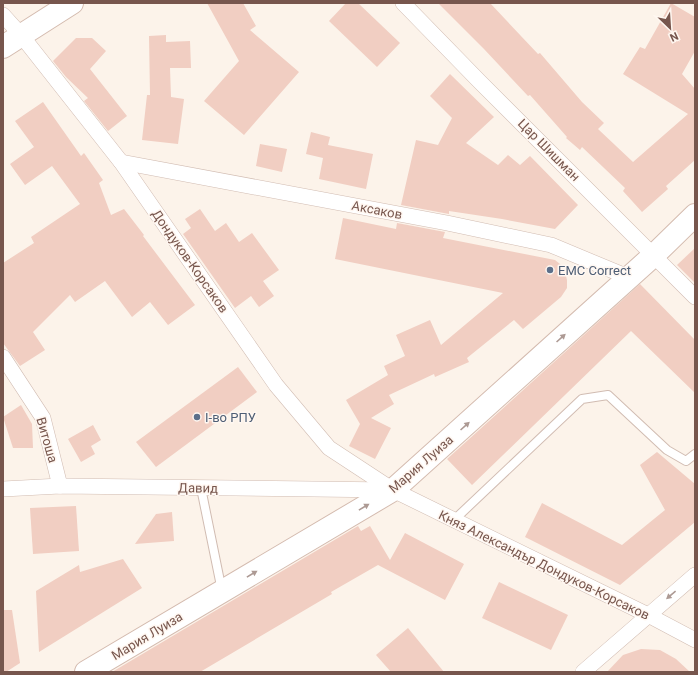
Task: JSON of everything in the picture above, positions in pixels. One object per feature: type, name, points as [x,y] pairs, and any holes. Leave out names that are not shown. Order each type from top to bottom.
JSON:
[{"type":"street","points":[[3,47],[72,3]]},
{"type":"street","name":"Цар Шишман","points":[[403,3],[474,76],[695,296]]},
{"type":"street","name":"Дондуков-Корсаков","points":[[3,15],[21,35],[121,162],[276,385],[329,448],[393,490]]},
{"type":"street","name":"Аксаков","points":[[121,162],[447,223],[551,245],[628,277]]},
{"type":"street","name":"Мария Луиза","points":[[86,672],[393,490],[654,255],[695,215]]},
{"type":"street","name":"Витоша","points":[[3,357],[43,418],[60,486]]},
{"type":"street","name":"Давид","points":[[3,489],[60,486],[393,490]]},
{"type":"street","name":"Княз Александър Дондуков-Корсаков","points":[[393,490],[648,615],[695,640]]},
{"type":"street","points":[[586,671],[695,575]]},
{"type":"lane","points":[[454,520],[582,399],[608,395],[667,450],[686,461],[695,454]]},
{"type":"lane","points":[[201,488],[222,591]]},
{"type":"building","points":[[207,3],[243,3],[256,26],[250,30],[299,72],[244,135],[204,101],[239,61]]},
{"type":"building","points":[[346,3],[358,3],[400,43],[377,67],[329,21]]},
{"type":"building","points":[[438,3],[490,3],[538,54],[540,53],[582,102],[604,123],[598,129],[633,162],[688,114],[623,74],[640,47],[645,49],[671,3],[695,17],[695,51],[682,74],[695,89],[695,160],[666,186],[668,189],[642,212],[623,191],[625,188],[582,147],[580,150],[566,138],[567,137],[530,95],[528,96]]},
{"type":"building","points":[[166,35],[166,42],[190,41],[191,68],[170,68],[171,97],[184,99],[178,144],[142,140],[147,95],[150,95],[149,36]]},
{"type":"building","points":[[76,38],[92,38],[106,51],[90,69],[127,116],[108,131],[84,101],[88,98],[66,77],[53,61]]},
{"type":"building","points":[[450,74],[494,117],[466,143],[498,165],[508,155],[520,165],[530,156],[578,205],[555,229],[502,219],[449,211],[449,214],[401,205],[416,140],[438,145],[452,118],[430,96]]},
{"type":"building","points":[[43,102],[81,156],[84,153],[103,180],[99,183],[111,215],[124,209],[195,305],[168,325],[150,302],[132,317],[105,281],[75,302],[70,295],[33,332],[45,350],[20,366],[3,343],[3,263],[34,243],[31,237],[80,204],[52,166],[25,185],[10,164],[34,147],[15,121]]},
{"type":"building","points":[[311,132],[330,137],[328,145],[373,154],[366,189],[319,179],[323,158],[306,154]]},
{"type":"building","points":[[260,144],[287,149],[282,172],[256,166]]},
{"type":"building","points":[[200,209],[215,231],[226,223],[239,242],[252,233],[279,270],[263,281],[274,296],[259,307],[251,296],[235,308],[183,234],[191,228],[185,219]]},
{"type":"building","points":[[343,218],[396,229],[397,223],[445,232],[443,238],[555,260],[560,264],[565,272],[567,280],[567,288],[561,297],[523,329],[514,320],[467,358],[469,362],[435,377],[434,374],[389,395],[394,404],[371,418],[391,428],[375,459],[349,446],[360,424],[346,400],[388,375],[384,366],[405,356],[396,335],[430,320],[441,345],[503,293],[335,259]]},
{"type":"building","points":[[695,248],[695,283],[677,265]]},
{"type":"building","points":[[640,284],[695,340],[695,393],[631,331],[472,485],[447,459]]},
{"type":"building","name":"I-во РПУ","points":[[238,367],[257,392],[156,467],[136,442]]},
{"type":"building","points":[[21,405],[32,424],[33,448],[13,448],[3,417]]},
{"type":"building","points":[[93,425],[101,440],[91,446],[95,454],[81,462],[68,439]]},
{"type":"building","points":[[657,452],[695,484],[695,522],[620,585],[525,537],[542,503],[622,545],[665,510],[640,465]]},
{"type":"building","points":[[76,506],[79,551],[33,554],[30,508]]},
{"type":"building","points":[[172,512],[174,541],[135,544],[156,514]]},
{"type":"building","points":[[358,526],[361,531],[370,526],[390,560],[405,533],[464,564],[445,600],[378,565],[200,672],[112,672]]},
{"type":"building","points":[[123,559],[142,588],[39,652],[36,591],[79,565],[80,572]]},
{"type":"building","points":[[499,582],[568,615],[551,650],[482,618]]},
{"type":"building","points":[[3,610],[12,610],[20,663],[6,672],[3,672]]},
{"type":"building","points":[[408,628],[444,672],[391,672],[376,655]]},
{"type":"building","points":[[641,649],[660,650],[676,659],[690,672],[607,672],[623,655]]},
{"type":"place","name":"EMC Correct","points":[[550,270]]},
{"type":"place","name":"I-во РПУ","points":[[197,417]]}]
